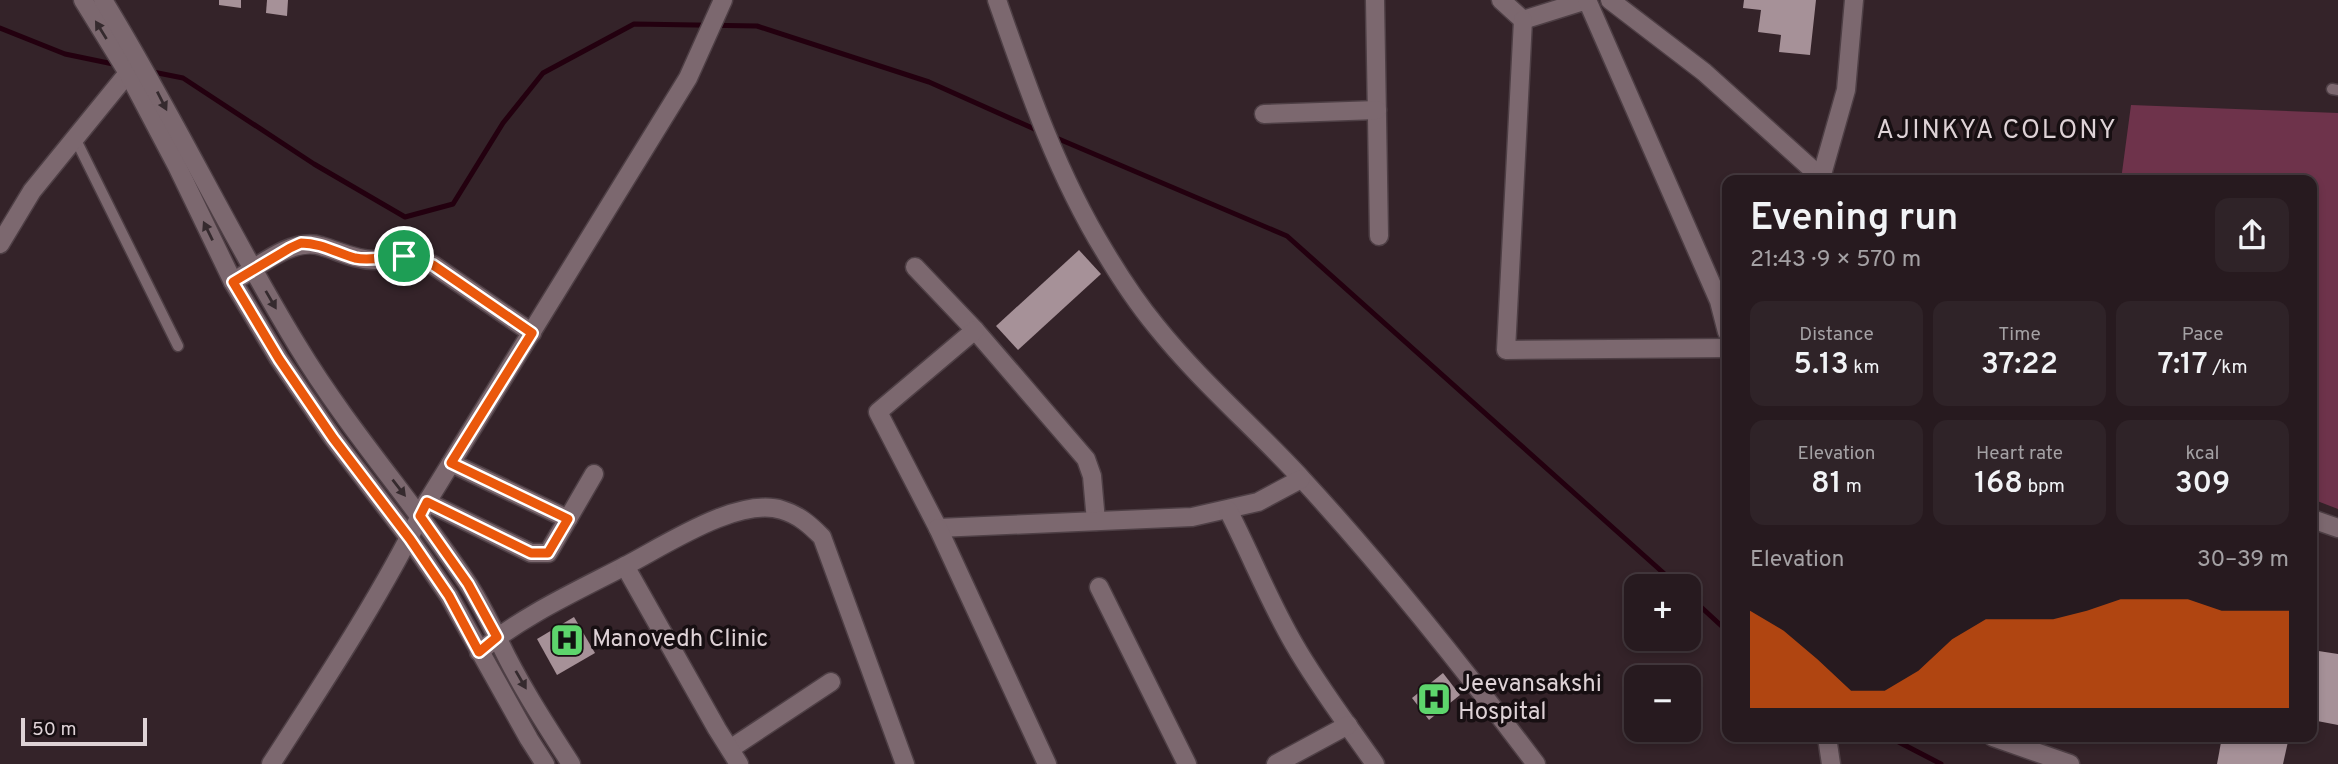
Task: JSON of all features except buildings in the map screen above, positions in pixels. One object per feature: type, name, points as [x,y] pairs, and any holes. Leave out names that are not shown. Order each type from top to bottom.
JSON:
[{"type":"street","points":[[83,0],[134,66],[191,159],[298,346],[351,425],[424,509],[571,764]]},
{"type":"street","points":[[103,0],[177,166],[233,282],[279,359],[333,438],[410,539],[449,596],[545,764]]},
{"type":"street","points":[[271,764],[333,667],[410,539],[451,463],[688,78],[723,0]]},
{"type":"street","points":[[998,0],[1060,169],[1104,252],[1155,326],[1301,479],[1453,655],[1536,764]]},
{"type":"street","points":[[1376,0],[1379,236]]},
{"type":"street","points":[[1501,0],[1523,20]]},
{"type":"street","points":[[1523,20],[1587,0],[1722,313]]},
{"type":"street","points":[[1609,0],[1704,72],[1819,175]]},
{"type":"street","points":[[1824,175],[1846,90],[1854,0]]},
{"type":"street","points":[[1523,20],[1506,350],[1722,348]]},
{"type":"street","points":[[0,244],[32,191],[134,66]]},
{"type":"street","points":[[1264,114],[1377,110]]},
{"type":"street","points":[[233,282],[301,243],[324,246],[356,258],[418,258],[433,265],[532,333]]},
{"type":"street","points":[[915,267],[975,330],[1086,459],[1092,476],[1096,521]]},
{"type":"street","points":[[975,330],[878,412],[938,528],[1046,764]]},
{"type":"street","points":[[451,463],[568,519]]},
{"type":"street","points":[[424,509],[540,555],[548,553],[594,474]]},
{"type":"street","points":[[938,528],[1192,517],[1258,502],[1301,479]]},
{"type":"street","points":[[479,652],[497,637],[555,602],[713,520],[748,508],[780,509],[805,520],[822,537],[905,764]]},
{"type":"street","points":[[1228,510],[1295,647],[1375,764]]},
{"type":"street","points":[[2317,521],[2338,528]]},
{"type":"street","points":[[625,566],[735,757],[831,682]]},
{"type":"street","points":[[1099,587],[1186,764]]},
{"type":"street","points":[[1276,764],[1348,725]]},
{"type":"street","points":[[1828,742],[1831,764]]},
{"type":"street","points":[[2007,742],[2070,764]]},
{"type":"lane","points":[[75,138],[178,346]]},
{"type":"shaded area","points":[[2131,105],[2338,113],[2338,509],[2317,501],[2317,175],[2122,175]]},
{"type":"waterway","points":[[148,71],[183,78],[314,164],[405,217],[453,204],[503,123],[543,73],[634,24],[757,26],[929,82],[1039,131]]},
{"type":"waterway","points":[[0,28],[65,54],[118,65]]},
{"type":"waterway","points":[[1054,137],[1287,236],[1665,574]]},
{"type":"waterway","points":[[1701,607],[1722,626]]},
{"type":"waterway","points":[[1899,742],[1941,764]]},
{"type":"place","name":"Manovedh Clinic","points":[[567,640]]},
{"type":"place","name":"Jeevansakshi Hospital","points":[[1434,699]]},
{"type":"district","name":"AJINKYA COLONY","points":[[1997,131]]},
{"type":"route","points":[[301,243],[324,246],[356,258],[374,260],[404,256],[418,258],[433,265],[532,333],[451,463],[568,519],[548,553],[540,555],[427,502],[420,516],[468,584],[497,637],[479,652],[449,596],[410,539],[333,438],[279,359],[233,282],[301,243]]}]
